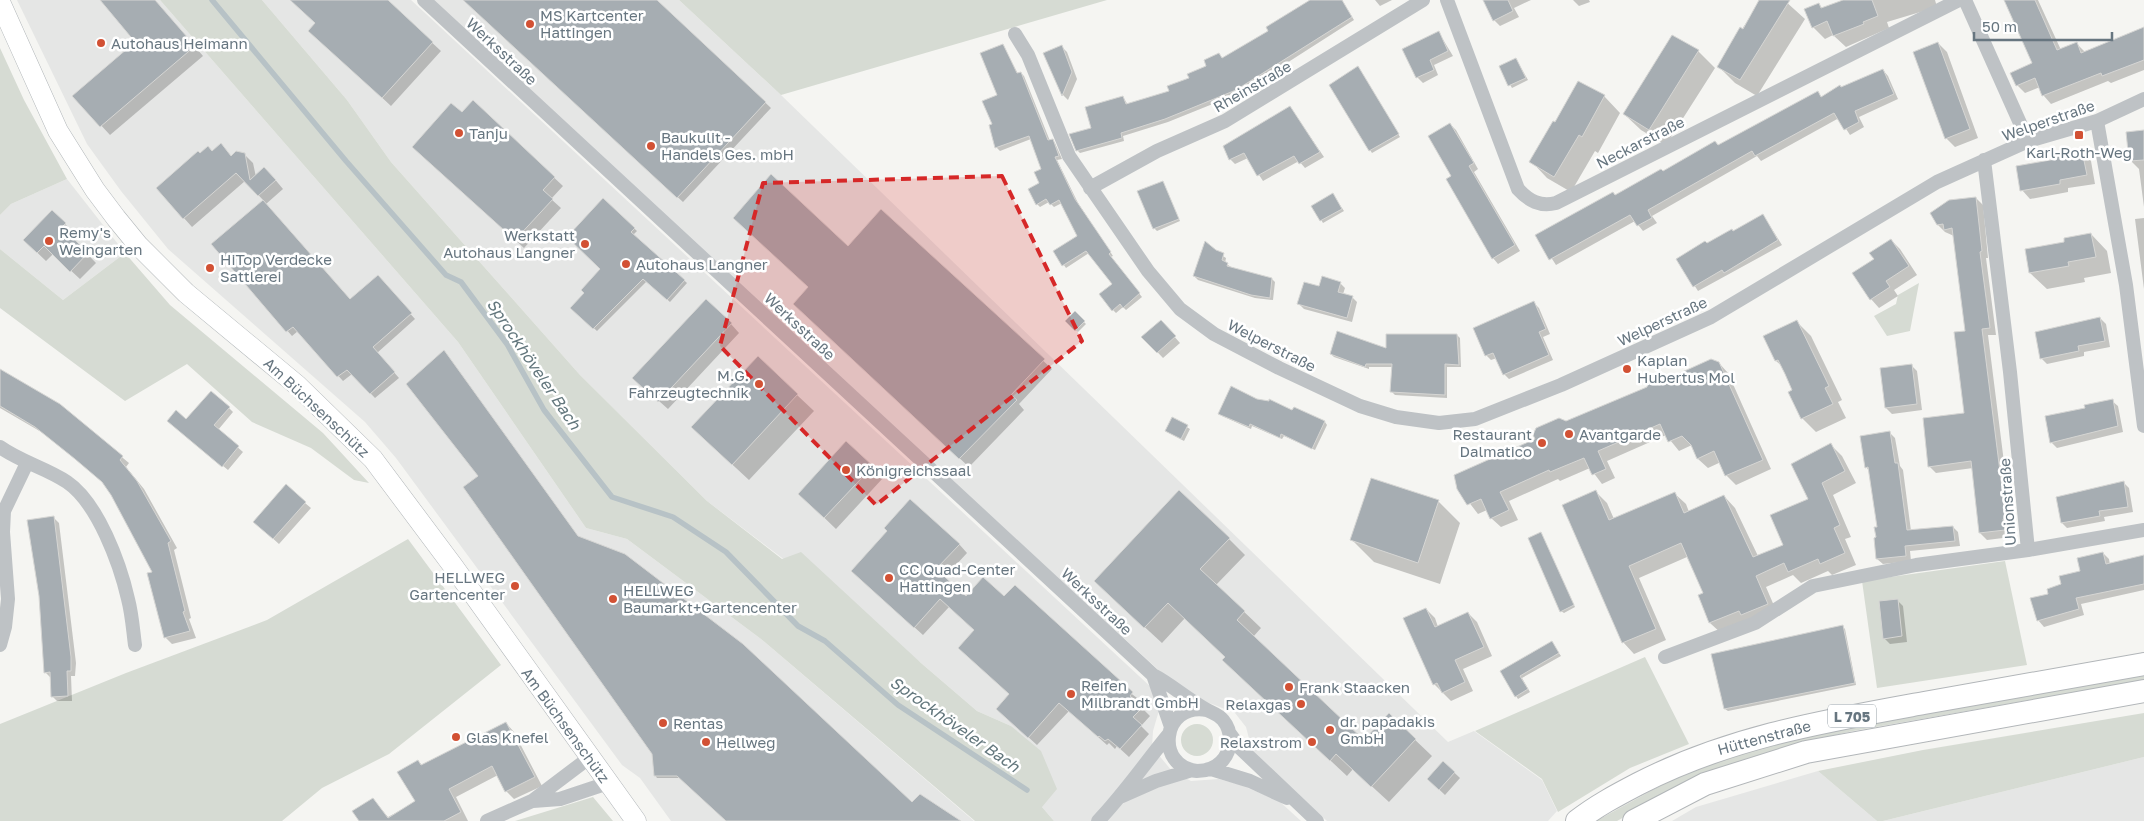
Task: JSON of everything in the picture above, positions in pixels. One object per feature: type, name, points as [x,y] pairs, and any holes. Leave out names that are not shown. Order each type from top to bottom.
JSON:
[{"type":"main road","name":"Hüttenstraße","points":[[1577,821],[1622,792],[1673,767],[1744,740],[1817,722],[2144,664]]},
{"type":"main road","name":"Hüttenstraße","points":[[1634,821],[1705,784],[1806,752],[2144,690]]},
{"type":"street","name":"Werksstraße","points":[[424,0],[1153,675],[1175,687],[1223,720],[1230,734],[1316,821]]},
{"type":"street","name":"Rheinstraße","points":[[1090,188],[1157,151],[1225,121],[1423,0]]},
{"type":"street","name":"Neckarstraße","points":[[1447,0],[1518,189],[1527,198],[1544,206],[1556,203],[1959,0]]},
{"type":"street","points":[[1965,0],[2028,141]]},
{"type":"street","name":"Am Büchsenschütz","points":[[0,2],[58,131],[94,190],[138,246],[186,293],[297,385],[373,459],[453,566],[636,821]]},
{"type":"street","points":[[1015,34],[1028,55],[1069,156],[1090,188]]},
{"type":"street","name":"Welperstraße","points":[[1090,188],[1148,270],[1180,309],[1222,338],[1279,368],[1360,406],[1418,421],[1457,423],[1476,419],[1562,385],[1711,316],[1937,182],[2028,141],[2097,121],[2144,99]]},
{"type":"street","points":[[2097,121],[2126,285],[2144,426]]},
{"type":"street","name":"Unionstraße","points":[[1665,657],[1754,623],[1813,586],[1916,565],[2028,550],[2009,357],[1984,160]]},
{"type":"street","points":[[0,446],[69,483],[97,520],[114,556],[129,600],[135,645]]},
{"type":"street","points":[[0,646],[5,627],[8,599],[3,532],[4,511],[27,462]]},
{"type":"street","points":[[2028,550],[2144,530]]},
{"type":"street","name":"Werksstraße","points":[[1153,675],[1170,731],[1171,752],[1183,766],[1192,770]]},
{"type":"street","name":"Werksstraße","points":[[1098,821],[1122,796],[1179,716],[1188,711],[1207,710]]},
{"type":"street","points":[[1211,769],[1222,761],[1228,752],[1230,734]]},
{"type":"street","points":[[487,821],[532,801],[590,758]]},
{"type":"street","name":"Werksstraße","points":[[1122,796],[1156,781],[1192,770],[1211,769],[1250,781],[1297,802]]},
{"type":"street","points":[[532,801],[560,799],[608,783]]},
{"type":"highlighted area","points":[[1002,176],[1082,341],[876,505],[720,346],[763,183]]},
{"type":"shaded area","points":[[17,0],[160,0],[458,342],[586,528],[627,539],[761,639],[974,821],[671,821],[640,778],[622,765],[396,458],[365,422],[168,249],[121,191],[87,144]]},
{"type":"shaded area","points":[[160,0],[262,0],[347,100],[391,162],[580,375],[707,501],[782,559],[801,552],[921,663],[977,711],[1011,726],[1041,751],[1057,789],[1042,807],[1054,821],[975,821],[761,639],[627,539],[586,528],[458,342]]},
{"type":"shaded area","points":[[262,0],[411,0],[1153,689],[1160,707],[1153,731],[1152,747],[1172,771],[1191,781],[1219,779],[1241,785],[1279,801],[1301,821],[1054,821],[1042,807],[1011,726],[977,711],[921,663],[707,501],[580,375],[391,162],[347,100]]},
{"type":"shaded area","points":[[429,0],[679,0],[781,95],[1448,742],[1474,731],[1542,780],[1557,811],[1548,821],[1327,821],[1252,750],[1246,727],[1235,713],[1189,695],[1176,686]]},
{"type":"shaded area","points":[[679,0],[1107,0],[781,95]]},
{"type":"shaded area","points":[[0,48],[24,100],[67,179],[11,204],[0,215]]},
{"type":"shaded area","points":[[67,179],[125,253],[63,300],[0,249],[0,215],[11,204]]},
{"type":"shaded area","points":[[0,249],[63,300],[125,253],[170,305],[323,433],[369,483],[354,480],[311,448],[252,422],[187,364],[125,401],[0,308]]},
{"type":"shaded area","points":[[1919,283],[1910,331],[1887,336],[1874,316],[1896,304],[1898,295]]},
{"type":"shaded area","points":[[408,539],[501,665],[389,754],[322,788],[282,821],[0,821],[0,724],[126,673],[267,620]]},
{"type":"shaded area","points":[[2005,561],[2027,665],[1877,688],[1862,581]]},
{"type":"shaded area","points":[[1645,657],[1689,744],[1630,768],[1558,812],[1542,779],[1475,731]]},
{"type":"shaded area","points":[[2144,673],[2144,680],[1853,731],[1792,745],[1746,759],[1684,783],[1617,821],[1596,821],[1680,775],[1799,735]]},
{"type":"shaded area","points":[[2144,713],[2144,757],[1883,821],[1877,821],[1818,771],[1923,750]]},
{"type":"shaded area","points":[[1197,724],[1203,725],[1208,729],[1212,734],[1212,746],[1208,751],[1203,755],[1197,756],[1191,755],[1186,751],[1182,746],[1181,740],[1182,734],[1186,729],[1191,725]]},
{"type":"shaded area","points":[[2144,757],[2144,821],[1883,821]]},
{"type":"shaded area","points":[[1818,771],[1877,821],[1672,821],[1696,807]]},
{"type":"shaded area","points":[[593,797],[613,821],[515,821]]},
{"type":"building","points":[[100,0],[155,0],[195,46],[100,127],[72,96],[135,42]]},
{"type":"building","points":[[290,0],[388,0],[433,42],[382,98],[308,31],[315,23]]},
{"type":"building","points":[[463,0],[657,0],[766,102],[677,198]]},
{"type":"building","points":[[1310,0],[1342,0],[1352,17],[1236,90],[1165,119],[1121,133],[1122,138],[1076,151],[1069,134],[1091,128],[1085,107],[1123,96],[1126,104],[1169,91],[1167,86],[1189,78],[1187,74],[1206,66],[1204,60],[1219,53],[1222,58],[1268,31],[1266,27]]},
{"type":"building","points":[[1483,0],[1508,0],[1513,11],[1493,21]]},
{"type":"building","points":[[1759,0],[1790,0],[1740,80],[1717,67],[1740,27],[1743,29]]},
{"type":"building","points":[[1843,0],[1872,0],[1878,16],[1863,22],[1864,24],[1833,36],[1827,21],[1812,28],[1804,9],[1819,3],[1821,8]]},
{"type":"building","points":[[2004,0],[2035,0],[2057,50],[2077,42],[2081,53],[2144,27],[2144,60],[2102,76],[2101,73],[2042,96],[2035,78],[2016,86],[2010,73],[2032,63]]},
{"type":"building","points":[[1439,31],[1448,51],[1430,60],[1434,70],[1416,78],[1402,49]]},
{"type":"building","points":[[1672,35],[1699,50],[1649,130],[1623,114]]},
{"type":"building","points":[[1938,42],[1970,129],[1945,139],[1913,52]]},
{"type":"building","points":[[1003,44],[1017,73],[1021,72],[1048,140],[1053,139],[1059,156],[1055,157],[1075,199],[1111,252],[1109,254],[1140,293],[1123,308],[1120,304],[1112,311],[1099,294],[1112,284],[1086,251],[1062,266],[1053,251],[1077,236],[1059,200],[1050,205],[1046,199],[1036,205],[1028,189],[1039,183],[1034,172],[1041,169],[1029,136],[995,148],[989,125],[992,124],[982,101],[997,95],[980,53]]},
{"type":"building","points":[[1062,45],[1072,72],[1062,96],[1043,53]]},
{"type":"building","points":[[1516,58],[1526,78],[1508,86],[1499,66]]},
{"type":"building","points":[[1358,66],[1399,134],[1369,151],[1329,85]]},
{"type":"building","points":[[1883,69],[1894,94],[1855,111],[1859,122],[1844,130],[1834,113],[1755,156],[1752,151],[1648,210],[1652,218],[1637,226],[1630,215],[1549,260],[1535,235],[1613,192],[1615,195],[1661,169],[1663,171],[1715,141],[1718,145],[1818,91],[1821,97],[1840,85],[1841,87]]},
{"type":"building","points":[[1578,81],[1605,95],[1582,137],[1579,135],[1554,177],[1529,162],[1553,121],[1555,122]]},
{"type":"building","points":[[473,100],[555,177],[543,190],[553,199],[515,240],[412,147],[451,103],[462,112]]},
{"type":"building","points":[[1290,106],[1320,152],[1299,164],[1294,156],[1257,176],[1244,153],[1229,160],[1223,146]]},
{"type":"building","points":[[1450,123],[1474,163],[1469,166],[1515,245],[1492,259],[1446,179],[1451,176],[1428,136]]},
{"type":"building","points":[[2144,130],[2144,160],[2129,161],[2126,132]]},
{"type":"building","points":[[221,143],[231,156],[236,151],[245,153],[250,180],[264,167],[276,180],[258,196],[236,173],[183,219],[156,188],[198,151],[200,153],[208,146],[212,151]]},
{"type":"building","points":[[2082,151],[2087,175],[2060,180],[2060,184],[2020,191],[2016,166],[2056,159],[2055,155]]},
{"type":"building","points":[[771,174],[848,246],[881,209],[1045,359],[1011,395],[1017,400],[959,459],[793,304],[808,287],[733,218]]},
{"type":"building","points":[[1163,181],[1179,219],[1153,229],[1137,191]]},
{"type":"building","points":[[1333,193],[1342,209],[1320,221],[1311,206]]},
{"type":"building","points":[[1976,197],[1982,251],[1980,252],[1990,328],[1982,329],[2006,519],[2003,519],[2005,530],[1979,533],[1971,461],[1928,467],[1923,418],[1964,413],[1954,332],[1965,331],[1952,228],[1944,230],[1943,224],[1937,225],[1930,213],[1949,200]]},
{"type":"building","name":"Autohaus Langner","points":[[603,198],[635,228],[631,232],[685,280],[667,300],[643,279],[593,329],[570,308],[584,293],[581,290],[600,269],[567,237]]},
{"type":"building","points":[[263,200],[350,299],[378,275],[412,313],[373,347],[395,372],[370,394],[347,370],[337,377],[293,327],[286,332],[211,244]]},
{"type":"building","name":"Remy's Weingarten","points":[[52,210],[66,223],[62,227],[88,253],[70,272],[44,246],[37,253],[23,240]]},
{"type":"building","points":[[1763,214],[1778,240],[1724,273],[1722,270],[1693,287],[1676,259],[1705,241],[1707,243],[1732,229],[1733,231]]},
{"type":"building","points":[[2091,233],[2096,257],[2068,262],[2069,266],[2029,273],[2025,249],[2064,242],[2064,238]]},
{"type":"building","points":[[1891,239],[1909,266],[1886,281],[1890,287],[1870,300],[1852,273],[1874,259],[1869,253]]},
{"type":"building","points":[[1205,241],[1216,250],[1224,253],[1222,260],[1228,263],[1227,266],[1272,278],[1270,298],[1251,295],[1193,276]]},
{"type":"building","points":[[1322,276],[1341,282],[1338,292],[1353,296],[1347,318],[1297,304],[1304,282],[1319,286]]},
{"type":"building","points":[[706,299],[732,323],[658,402],[632,378]]},
{"type":"building","points":[[1534,301],[1546,329],[1539,332],[1549,355],[1503,375],[1493,353],[1485,356],[1473,328]]},
{"type":"building","points":[[1075,311],[1085,321],[1075,331],[1065,321]]},
{"type":"building","points":[[2100,317],[2105,341],[2078,346],[2079,351],[2040,359],[2035,332]]},
{"type":"building","points":[[1161,320],[1176,336],[1157,353],[1141,337]]},
{"type":"building","points":[[1797,320],[1829,386],[1825,388],[1833,404],[1801,419],[1788,392],[1792,390],[1785,374],[1778,360],[1775,361],[1763,336]]},
{"type":"building","points":[[1337,331],[1386,348],[1386,334],[1457,334],[1459,365],[1445,364],[1445,395],[1390,392],[1392,364],[1366,364],[1365,367],[1330,354]]},
{"type":"building","name":"HELLWEG Baumarkt+Gartencenter","points":[[444,350],[578,536],[625,554],[743,644],[912,802],[920,794],[961,821],[726,821],[677,776],[654,776],[652,754],[463,487],[478,476],[406,384]]},
{"type":"building","points":[[758,356],[798,394],[732,465],[691,427]]},
{"type":"building","points":[[1711,359],[1719,362],[1763,460],[1725,476],[1714,451],[1697,459],[1691,445],[1682,436],[1668,442],[1660,424],[1598,451],[1606,469],[1592,475],[1584,458],[1550,472],[1549,470],[1500,492],[1509,510],[1490,519],[1481,499],[1467,505],[1457,489],[1454,475],[1535,439],[1533,435],[1536,428],[1559,418],[1566,421],[1647,387],[1648,382],[1663,376],[1669,378]]},
{"type":"building","points":[[1912,364],[1917,404],[1885,408],[1880,368]]},
{"type":"building","points":[[0,369],[60,404],[123,456],[120,460],[137,481],[171,541],[168,543],[185,611],[183,612],[190,631],[164,638],[147,573],[152,572],[111,495],[102,482],[75,459],[35,427],[0,406]]},
{"type":"building","points":[[1231,386],[1257,399],[1269,401],[1269,399],[1292,410],[1294,407],[1325,421],[1312,449],[1281,434],[1280,438],[1250,424],[1249,427],[1218,414]]},
{"type":"building","points":[[211,391],[230,407],[214,425],[239,446],[222,467],[167,421],[176,410],[186,419]]},
{"type":"building","points":[[2113,399],[2118,426],[2050,443],[2045,416],[2085,408],[2084,405]]},
{"type":"building","points":[[1172,417],[1188,425],[1181,439],[1165,431]]},
{"type":"building","points":[[1890,431],[1895,463],[1898,463],[1907,530],[1953,526],[1955,541],[1905,546],[1906,556],[1876,559],[1874,527],[1877,527],[1868,467],[1865,468],[1860,436]]},
{"type":"building","points":[[846,441],[873,466],[824,518],[798,494]]},
{"type":"building","points":[[1831,443],[1845,471],[1822,483],[1840,525],[1834,528],[1845,553],[1820,564],[1818,559],[1788,572],[1784,563],[1756,576],[1768,604],[1741,615],[1739,611],[1709,623],[1698,595],[1703,593],[1681,543],[1629,566],[1656,629],[1622,643],[1562,505],[1596,490],[1609,520],[1675,492],[1684,513],[1724,495],[1753,557],[1783,545],[1770,515],[1808,499],[1791,464]]},
{"type":"building","points":[[1371,478],[1439,500],[1418,563],[1350,540]]},
{"type":"building","points":[[2124,481],[2128,507],[2099,511],[2100,516],[2061,523],[2056,497]]},
{"type":"building","points":[[286,484],[306,502],[273,539],[253,522]]},
{"type":"building","points":[[1179,490],[1230,538],[1200,569],[1245,611],[1237,620],[1364,740],[1389,713],[1416,739],[1371,787],[1336,754],[1330,761],[1222,660],[1225,657],[1168,603],[1144,628],[1094,581]]},
{"type":"building","points":[[910,499],[960,544],[936,569],[966,596],[983,577],[1004,596],[1015,585],[1133,692],[1130,696],[1143,707],[1133,717],[1142,725],[1120,749],[1108,739],[1105,741],[1098,737],[1059,703],[1028,738],[996,709],[1009,694],[958,648],[974,630],[940,599],[914,628],[851,571],[887,531],[884,528]]},
{"type":"building","points":[[54,516],[71,657],[71,671],[67,671],[68,696],[51,697],[50,672],[44,673],[39,596],[27,520]]},
{"type":"building","points":[[1541,532],[1574,605],[1560,612],[1528,538]]},
{"type":"building","points":[[2103,552],[2106,564],[2144,555],[2144,584],[2076,598],[2079,609],[2037,621],[2030,598],[2048,594],[2047,589],[2061,584],[2059,576],[2080,571],[2077,558]]},
{"type":"building","points":[[1898,599],[1902,636],[1883,639],[1879,601]]},
{"type":"building","points":[[1426,608],[1435,627],[1468,612],[1484,647],[1455,660],[1465,682],[1442,693],[1437,683],[1433,685],[1403,618]]},
{"type":"building","points":[[1843,625],[1855,683],[1724,709],[1711,654]]},
{"type":"building","points":[[1552,641],[1559,653],[1520,676],[1528,689],[1515,697],[1500,671]]},
{"type":"building","points":[[506,722],[535,777],[505,792],[492,766],[449,789],[461,812],[444,821],[359,821],[352,811],[373,798],[388,818],[415,801],[397,772],[418,760],[421,765]]},
{"type":"building","points":[[1443,761],[1455,772],[1439,790],[1427,779]]},
{"type":"waterway","name":"Sprockhöveler Bach","points":[[212,0],[346,161],[446,275],[461,282],[507,344],[544,410],[612,497],[673,517],[726,552],[798,626],[825,641],[898,705],[1027,790]]},
{"type":"place","name":"MS Kartcenter Hattingen","points":[[530,24]]},
{"type":"place","name":"Autohaus Heimann","points":[[101,43]]},
{"type":"place","name":"Tanju","points":[[459,133]]},
{"type":"place","name":"Karl-Roth-Weg","points":[[2079,135]]},
{"type":"place","name":"Baukulit - Handels Ges. mbH","points":[[651,146]]},
{"type":"place","name":"Remy's Weingarten","points":[[49,241]]},
{"type":"place","name":"Werkstatt Autohaus Langner","points":[[585,244]]},
{"type":"place","name":"Autohaus Langner","points":[[626,264]]},
{"type":"place","name":"HiTop Verdecke Sattlerei","points":[[210,268]]},
{"type":"place","name":"Kaplan Hubertus Mol","points":[[1627,369]]},
{"type":"place","name":"M.G. Fahrzeugtechnik","points":[[759,384]]},
{"type":"place","name":"Avantgarde","points":[[1569,434]]},
{"type":"place","name":"Restaurant Dalmatico","points":[[1542,443]]},
{"type":"place","name":"Königreichssaal","points":[[846,470]]},
{"type":"place","name":"CC Quad-Center Hattingen","points":[[889,578]]},
{"type":"place","name":"HELLWEG Gartencenter","points":[[515,586]]},
{"type":"place","name":"HELLWEG Baumarkt+Gartencenter","points":[[613,599]]},
{"type":"place","name":"Frank Staacken","points":[[1289,687]]},
{"type":"place","name":"Reifen Milbrandt GmbH","points":[[1071,694]]},
{"type":"place","name":"Relaxgas","points":[[1301,704]]},
{"type":"place","name":"Rentas","points":[[663,723]]},
{"type":"place","name":"dr. papadakis GmbH","points":[[1330,730]]},
{"type":"place","name":"Glas Knefel","points":[[456,737]]},
{"type":"place","name":"Hellweg","points":[[706,742]]},
{"type":"place","name":"Relaxstrom","points":[[1312,742]]}]
